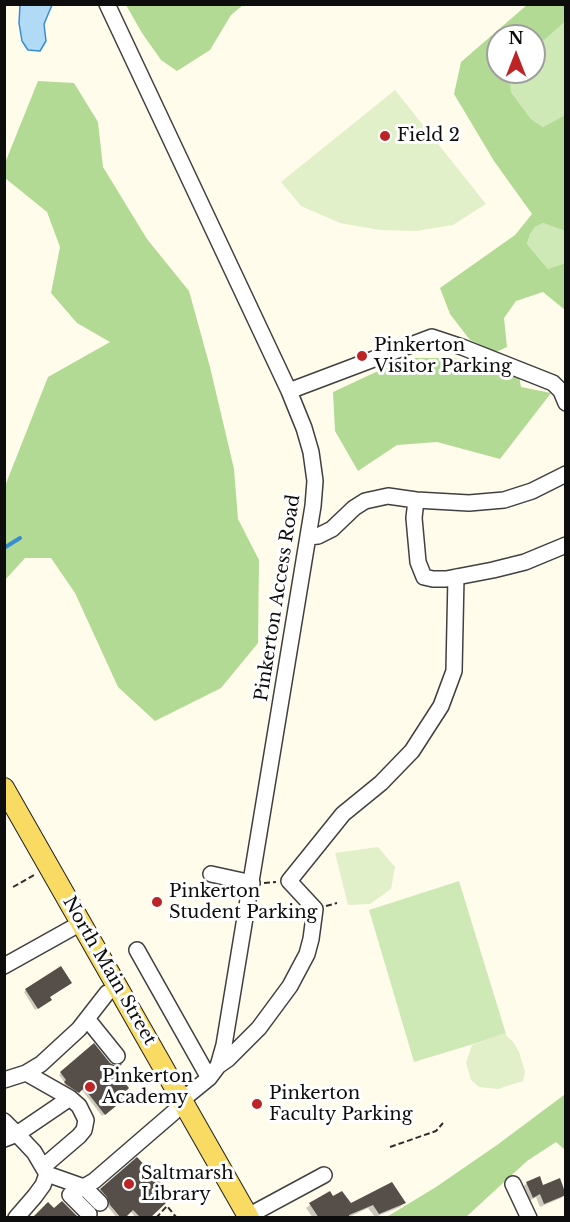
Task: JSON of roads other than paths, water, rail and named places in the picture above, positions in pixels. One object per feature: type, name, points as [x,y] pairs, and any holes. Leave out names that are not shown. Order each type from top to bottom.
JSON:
[{"type":"main road","name":"North Main Street","points":[[4,788],[81,923],[178,1106],[246,1217]]},
{"type":"street","name":"Pinkerton Access Road","points":[[106,4],[289,391],[311,452],[315,481],[252,883],[224,1045],[213,1072]]},
{"type":"street","points":[[289,391],[432,337],[462,346],[553,383],[561,391],[566,402]]},
{"type":"street","points":[[308,537],[318,536],[332,529],[365,501],[388,496],[469,503],[504,500],[532,491],[566,474]]},
{"type":"street","points":[[416,500],[414,537],[420,571],[424,577],[433,579],[456,577],[493,570],[525,562],[566,545]]},
{"type":"street","points":[[84,1187],[102,1175],[244,1044],[259,1028],[290,986],[307,954],[315,909],[289,881],[343,814],[381,783],[411,751],[441,706],[454,671],[456,577]]},
{"type":"street","points":[[211,874],[252,883]]},
{"type":"street","points":[[4,966],[81,923]]},
{"type":"street","points":[[137,950],[213,1072]]},
{"type":"street","points":[[4,1080],[26,1073],[41,1064],[88,1020],[107,993]]},
{"type":"street","points":[[88,1020],[117,1056]]},
{"type":"street","points":[[16,1218],[43,1185],[45,1170],[84,1130],[86,1120],[84,1113],[70,1098],[26,1073]]},
{"type":"street","points":[[11,1137],[70,1098]]},
{"type":"street","points":[[4,1121],[11,1137],[34,1152],[45,1170],[84,1187],[94,1209]]},
{"type":"street","points":[[246,1217],[324,1175]]},
{"type":"street","points":[[513,1184],[528,1218]]},
{"type":"water","points":[[20,5],[52,5],[44,24],[46,41],[40,51],[28,50],[22,41],[19,23]]},
{"type":"waterway","points":[[4,548],[20,538]]},
{"type":"place","name":"Field 2","points":[[385,136]]},
{"type":"place","name":"Pinkerton Visitor Parking","points":[[362,356]]},
{"type":"place","name":"Pinkerton Student Parking","points":[[157,902]]},
{"type":"place","name":"Pinkerton Academy","points":[[90,1087]]},
{"type":"place","name":"Pinkerton Faculty Parking","points":[[257,1104]]},
{"type":"place","name":"Saltmarsh Library","points":[[129,1184]]}]
